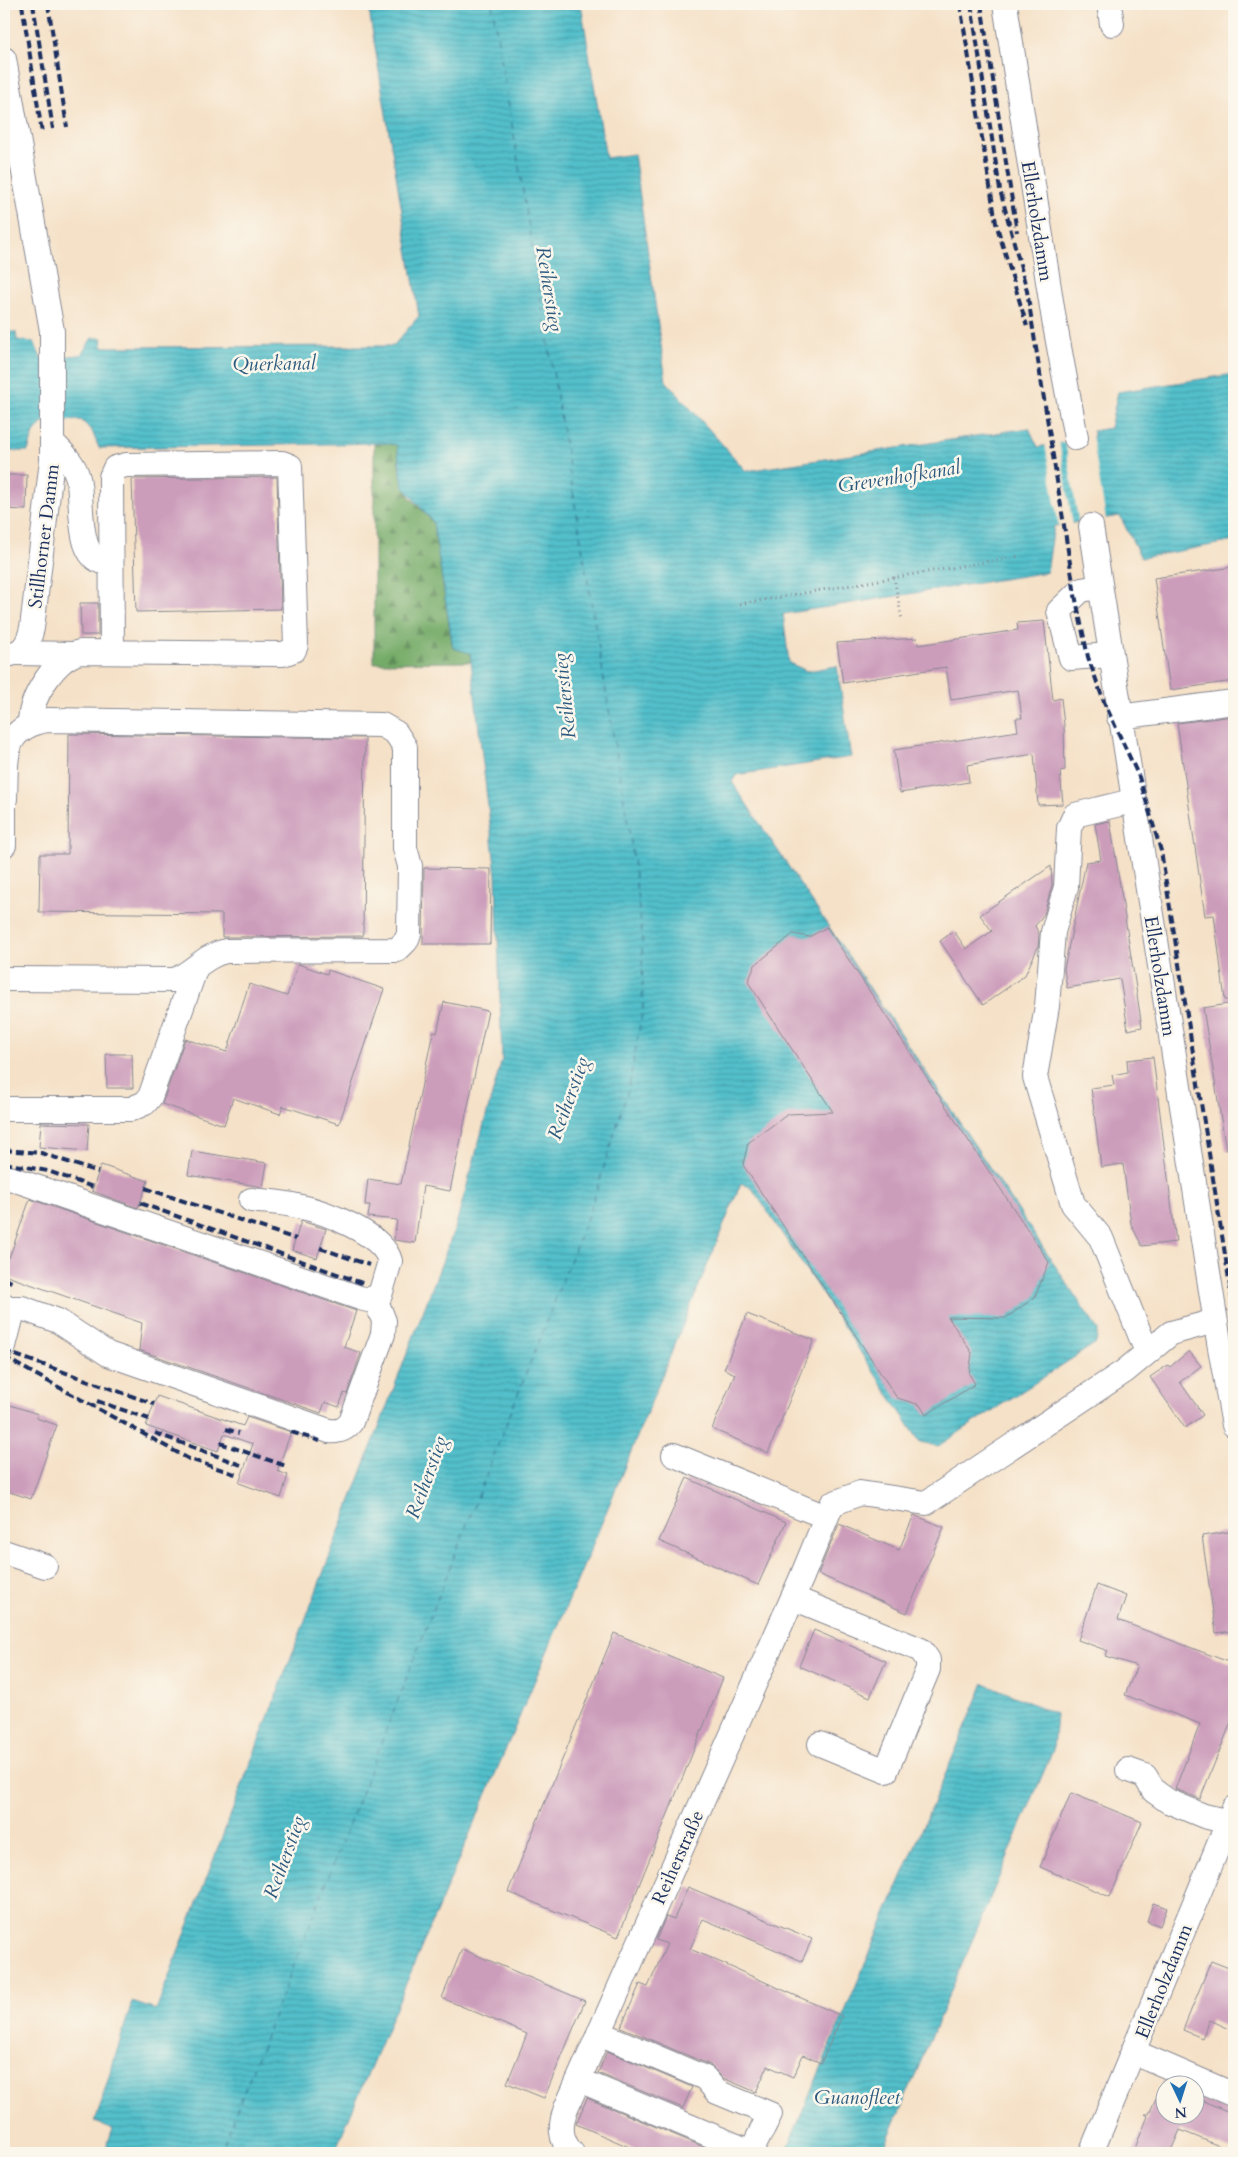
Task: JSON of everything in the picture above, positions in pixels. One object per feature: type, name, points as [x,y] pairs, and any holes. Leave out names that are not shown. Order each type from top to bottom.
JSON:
[{"type":"street","name":"Ellerholzdamm","points":[[1005,4],[1052,311],[1076,438]]},
{"type":"street","name":"Stillhorner Damm","points":[[4,58],[52,331],[53,433],[32,628],[15,652]]},
{"type":"street","points":[[53,433],[78,478],[84,529],[90,554],[99,562],[112,563]]},
{"type":"street","points":[[15,652],[72,654],[112,652],[283,654],[294,650],[296,626],[290,466],[282,463],[120,466],[115,468],[111,477],[112,652]]},
{"type":"street","name":"Ellerholzdamm","points":[[1091,526],[1132,801],[1215,1321],[1234,1425]]},
{"type":"street","points":[[1100,587],[1081,590],[1058,610],[1071,658],[1110,655]]},
{"type":"street","points":[[30,723],[30,713],[38,692],[64,659],[72,654]]},
{"type":"street","points":[[1119,717],[1234,702]]},
{"type":"street","points":[[4,845],[4,798],[8,742],[20,728],[30,723],[47,720],[373,724],[390,728],[401,740],[406,758],[405,848],[410,866],[408,934],[402,946],[389,951],[226,951],[208,957],[185,974],[131,993]]},
{"type":"street","points":[[1132,801],[1075,815],[1069,828],[1066,887],[1053,932],[1047,1006],[1034,1078],[1050,1121],[1073,1204],[1101,1238],[1147,1352]]},
{"type":"street","points":[[4,979],[185,974]]},
{"type":"street","points":[[4,1109],[131,1109],[145,1103],[150,1097],[184,1002],[185,974]]},
{"type":"street","points":[[4,993],[176,993],[184,1002]]},
{"type":"street","points":[[4,1176],[360,1298],[375,1298],[383,1290],[390,1261],[383,1249],[372,1238],[343,1221],[319,1211],[296,1205],[251,1200]]},
{"type":"street","points":[[6,1306],[22,1308],[58,1321],[108,1354],[329,1431],[337,1432],[343,1430],[351,1422],[383,1334],[384,1321],[375,1298]]},
{"type":"street","points":[[4,1346],[12,1323],[12,1315],[6,1306]]},
{"type":"street","points":[[674,1455],[826,1517],[832,1504],[860,1493],[926,1503],[1124,1371],[1171,1333],[1215,1321]]},
{"type":"street","name":"Reiherstraße","points":[[567,2145],[562,2119],[797,1588],[826,1517]]},
{"type":"street","points":[[4,1552],[45,1566]]},
{"type":"street","points":[[797,1588],[921,1650],[928,1660],[928,1669],[886,1771],[820,1744]]},
{"type":"street","points":[[1128,1770],[1145,1776],[1154,1791],[1168,1801],[1204,1816],[1232,1817]]},
{"type":"street","name":"Ellerholzdamm","points":[[1091,2153],[1232,1817]]},
{"type":"street","points":[[579,2080],[751,2152],[770,2114],[717,2092],[705,2078],[599,2034]]},
{"type":"street","points":[[1134,2052],[1234,2095]]},
{"type":"path","points":[[740,604],[1020,556]]},
{"type":"path","points":[[894,577],[902,620]]},
{"type":"green space","points":[[374,444],[398,445],[399,467],[409,496],[433,522],[453,648],[470,653],[472,662],[374,663]]},
{"type":"water","points":[[368,4],[581,4],[606,158],[634,154],[666,381],[746,471],[1029,428],[1038,447],[1094,437],[1093,431],[1110,428],[1118,392],[1234,374],[1234,541],[1141,558],[1120,516],[1054,526],[1047,572],[783,614],[789,663],[807,671],[837,666],[851,757],[736,775],[732,782],[1098,1330],[1096,1343],[938,1446],[920,1442],[752,1188],[741,1183],[598,1532],[334,2153],[104,2153],[113,2129],[95,2122],[132,2002],[156,2010],[455,1228],[502,1059],[496,875],[470,653],[453,648],[433,522],[403,486],[397,445],[385,443],[99,448],[92,431],[81,420],[43,422],[34,433],[28,451],[4,451],[4,332],[16,332],[17,340],[34,342],[41,358],[81,355],[92,338],[102,338],[102,347],[393,346],[419,316]]},
{"type":"water","name":"Guanofleet","points":[[984,1683],[1056,1714],[1053,1750],[882,2153],[785,2153]]},
{"type":"pier","points":[[1092,435],[1106,520],[1079,525],[1065,440]]},
{"type":"pier","points":[[1059,441],[1073,526],[1059,528],[1045,443]]},
{"type":"building","points":[[4,475],[27,475],[26,510],[4,509]]},
{"type":"building","points":[[277,477],[281,609],[136,612],[132,479]]},
{"type":"building","points":[[1234,567],[1234,681],[1170,690],[1154,578]]},
{"type":"building","points":[[80,603],[98,603],[98,635],[81,635]]},
{"type":"building","points":[[1044,621],[1053,700],[1061,698],[1064,725],[1065,770],[1060,771],[1063,804],[1038,805],[1034,754],[967,765],[969,782],[900,793],[894,750],[1018,731],[1016,718],[1022,718],[1018,690],[951,700],[946,667],[843,683],[837,643],[917,638],[918,645],[1018,630],[1017,623]]},
{"type":"building","points":[[1234,716],[1234,1000],[1225,1000],[1214,915],[1205,916],[1177,723]]},
{"type":"building","points":[[69,734],[365,738],[363,936],[222,937],[222,914],[39,912],[40,854],[68,854]]},
{"type":"building","points":[[1110,821],[1142,1027],[1128,1030],[1120,979],[1067,988],[1064,969],[1086,862],[1101,860],[1095,824]]},
{"type":"building","points":[[1051,866],[1052,885],[1044,914],[1035,926],[1039,934],[1038,947],[1025,975],[983,1005],[940,941],[954,931],[966,949],[992,931],[980,915]]},
{"type":"building","points":[[424,868],[491,869],[490,944],[423,944]]},
{"type":"building","points":[[827,927],[1049,1262],[1035,1297],[1006,1318],[948,1317],[972,1353],[969,1374],[975,1384],[926,1415],[920,1405],[897,1398],[743,1165],[748,1143],[788,1114],[833,1112],[748,982],[755,965],[793,934],[809,937]]},
{"type":"building","points":[[298,964],[327,974],[328,970],[384,989],[339,1124],[283,1106],[280,1114],[233,1098],[224,1125],[162,1104],[185,1039],[227,1052],[249,984],[287,996]]},
{"type":"building","points":[[444,1002],[488,1011],[450,1191],[423,1186],[415,1243],[394,1240],[397,1220],[368,1217],[370,1205],[365,1205],[368,1179],[401,1184],[433,1032],[437,1033]]},
{"type":"building","points":[[1234,1003],[1234,1149],[1226,1150],[1203,1008]]},
{"type":"building","points":[[106,1054],[132,1054],[133,1088],[107,1088]]},
{"type":"building","points":[[1153,1057],[1176,1242],[1142,1246],[1131,1224],[1123,1164],[1101,1167],[1091,1088],[1114,1085],[1112,1075],[1128,1072],[1127,1060]]},
{"type":"building","points":[[41,1123],[89,1124],[87,1151],[39,1147]]},
{"type":"building","points":[[192,1151],[267,1163],[263,1187],[188,1175]]},
{"type":"building","points":[[101,1165],[148,1181],[138,1208],[92,1191]]},
{"type":"building","points":[[30,1199],[356,1311],[344,1347],[361,1353],[347,1394],[344,1393],[339,1407],[325,1402],[321,1413],[139,1350],[142,1323],[4,1275],[4,1256],[9,1258]]},
{"type":"building","points":[[301,1221],[326,1229],[317,1258],[292,1250]]},
{"type":"building","points":[[747,1314],[814,1340],[768,1453],[712,1429],[735,1374],[724,1369]]},
{"type":"building","points":[[1189,1351],[1201,1366],[1180,1382],[1203,1415],[1185,1428],[1150,1377],[1168,1365],[1170,1367]]},
{"type":"building","points":[[157,1396],[243,1426],[247,1417],[291,1432],[277,1471],[288,1475],[281,1498],[239,1483],[253,1444],[224,1434],[218,1451],[146,1426]]},
{"type":"building","points":[[4,1403],[38,1414],[36,1418],[57,1425],[31,1499],[4,1490]]},
{"type":"building","points":[[687,1478],[786,1522],[758,1585],[659,1541]]},
{"type":"building","points":[[914,1515],[944,1527],[907,1613],[818,1574],[839,1524],[899,1550]]},
{"type":"building","points":[[1234,1531],[1234,1631],[1216,1633],[1202,1536]]},
{"type":"building","points":[[1097,1585],[1126,1596],[1118,1620],[1234,1664],[1234,1715],[1200,1799],[1175,1789],[1200,1724],[1125,1695],[1137,1666],[1105,1656],[1108,1651],[1078,1640]]},
{"type":"building","points":[[814,1630],[886,1661],[870,1697],[799,1666]]},
{"type":"building","points":[[614,1633],[723,1678],[618,1937],[508,1892]]},
{"type":"building","points":[[1071,1793],[1142,1822],[1110,1897],[1040,1867]]},
{"type":"building","points":[[688,1887],[812,1939],[802,1961],[703,1919],[690,1949],[842,2016],[821,2063],[803,2055],[793,2077],[768,2066],[756,2092],[723,2078],[710,2065],[621,2027],[640,1984],[648,1987],[667,1944],[656,1940],[666,1916],[674,1919]]},
{"type":"building","points":[[1153,1903],[1167,1908],[1160,1926],[1147,1921]]},
{"type":"building","points":[[462,1949],[585,2001],[544,2098],[507,2083],[527,2034],[442,1998]]},
{"type":"building","points":[[1211,1961],[1234,1970],[1234,2031],[1210,2020],[1202,2038],[1183,2030]]},
{"type":"building","points":[[607,2051],[692,2087],[683,2108],[598,2073]]},
{"type":"building","points":[[587,2098],[718,2153],[643,2153],[576,2124]]},
{"type":"building","points":[[1156,2098],[1156,2124],[1206,2124],[1206,2102],[1234,2114],[1234,2152],[1180,2130],[1170,2153],[1133,2153],[1148,2116],[1145,2114],[1149,2114]]},
{"type":"ferry route","points":[[220,2153],[591,1208],[629,1087],[643,1008],[642,935],[631,842],[492,4]]},
{"type":"railway","points":[[22,4],[42,133]]},
{"type":"railway","points":[[33,4],[53,129]]},
{"type":"railway","points":[[48,4],[67,127]]},
{"type":"railway","points":[[960,4],[996,223],[1027,326]]},
{"type":"railway","points":[[971,4],[1000,190],[1027,291],[1075,595],[1088,657],[1104,702],[1139,777],[1161,851],[1234,1311]]},
{"type":"railway","points":[[981,4],[1017,232]]},
{"type":"railway","points":[[4,1150],[41,1153],[98,1172]]},
{"type":"railway","points":[[4,1163],[48,1171],[93,1187]]},
{"type":"railway","points":[[145,1188],[296,1239]]},
{"type":"railway","points":[[140,1203],[362,1283]]},
{"type":"railway","points":[[320,1248],[369,1265]]},
{"type":"railway","points":[[4,1279],[12,1282]]},
{"type":"railway","points":[[4,1351],[154,1404]]},
{"type":"railway","points":[[4,1357],[189,1459],[238,1475]]},
{"type":"railway","points":[[97,1401],[149,1419]]},
{"type":"railway","points":[[226,1429],[239,1433]]},
{"type":"railway","points":[[291,1432],[320,1441]]},
{"type":"railway","points":[[155,1433],[241,1465]]},
{"type":"railway","points":[[220,1443],[286,1466]]},
{"type":"water label","name":"Reiherstieg","points":[[550,289]]},
{"type":"water label","name":"Querkanal","points":[[274,363]]},
{"type":"water label","name":"Grevenhofkanal","points":[[899,476]]},
{"type":"water label","name":"Reiherstieg","points":[[564,696]]},
{"type":"water label","name":"Reiherstieg","points":[[568,1098]]},
{"type":"water label","name":"Reiherstieg","points":[[426,1477]]},
{"type":"water label","name":"Reiherstieg","points":[[284,1857]]}]
